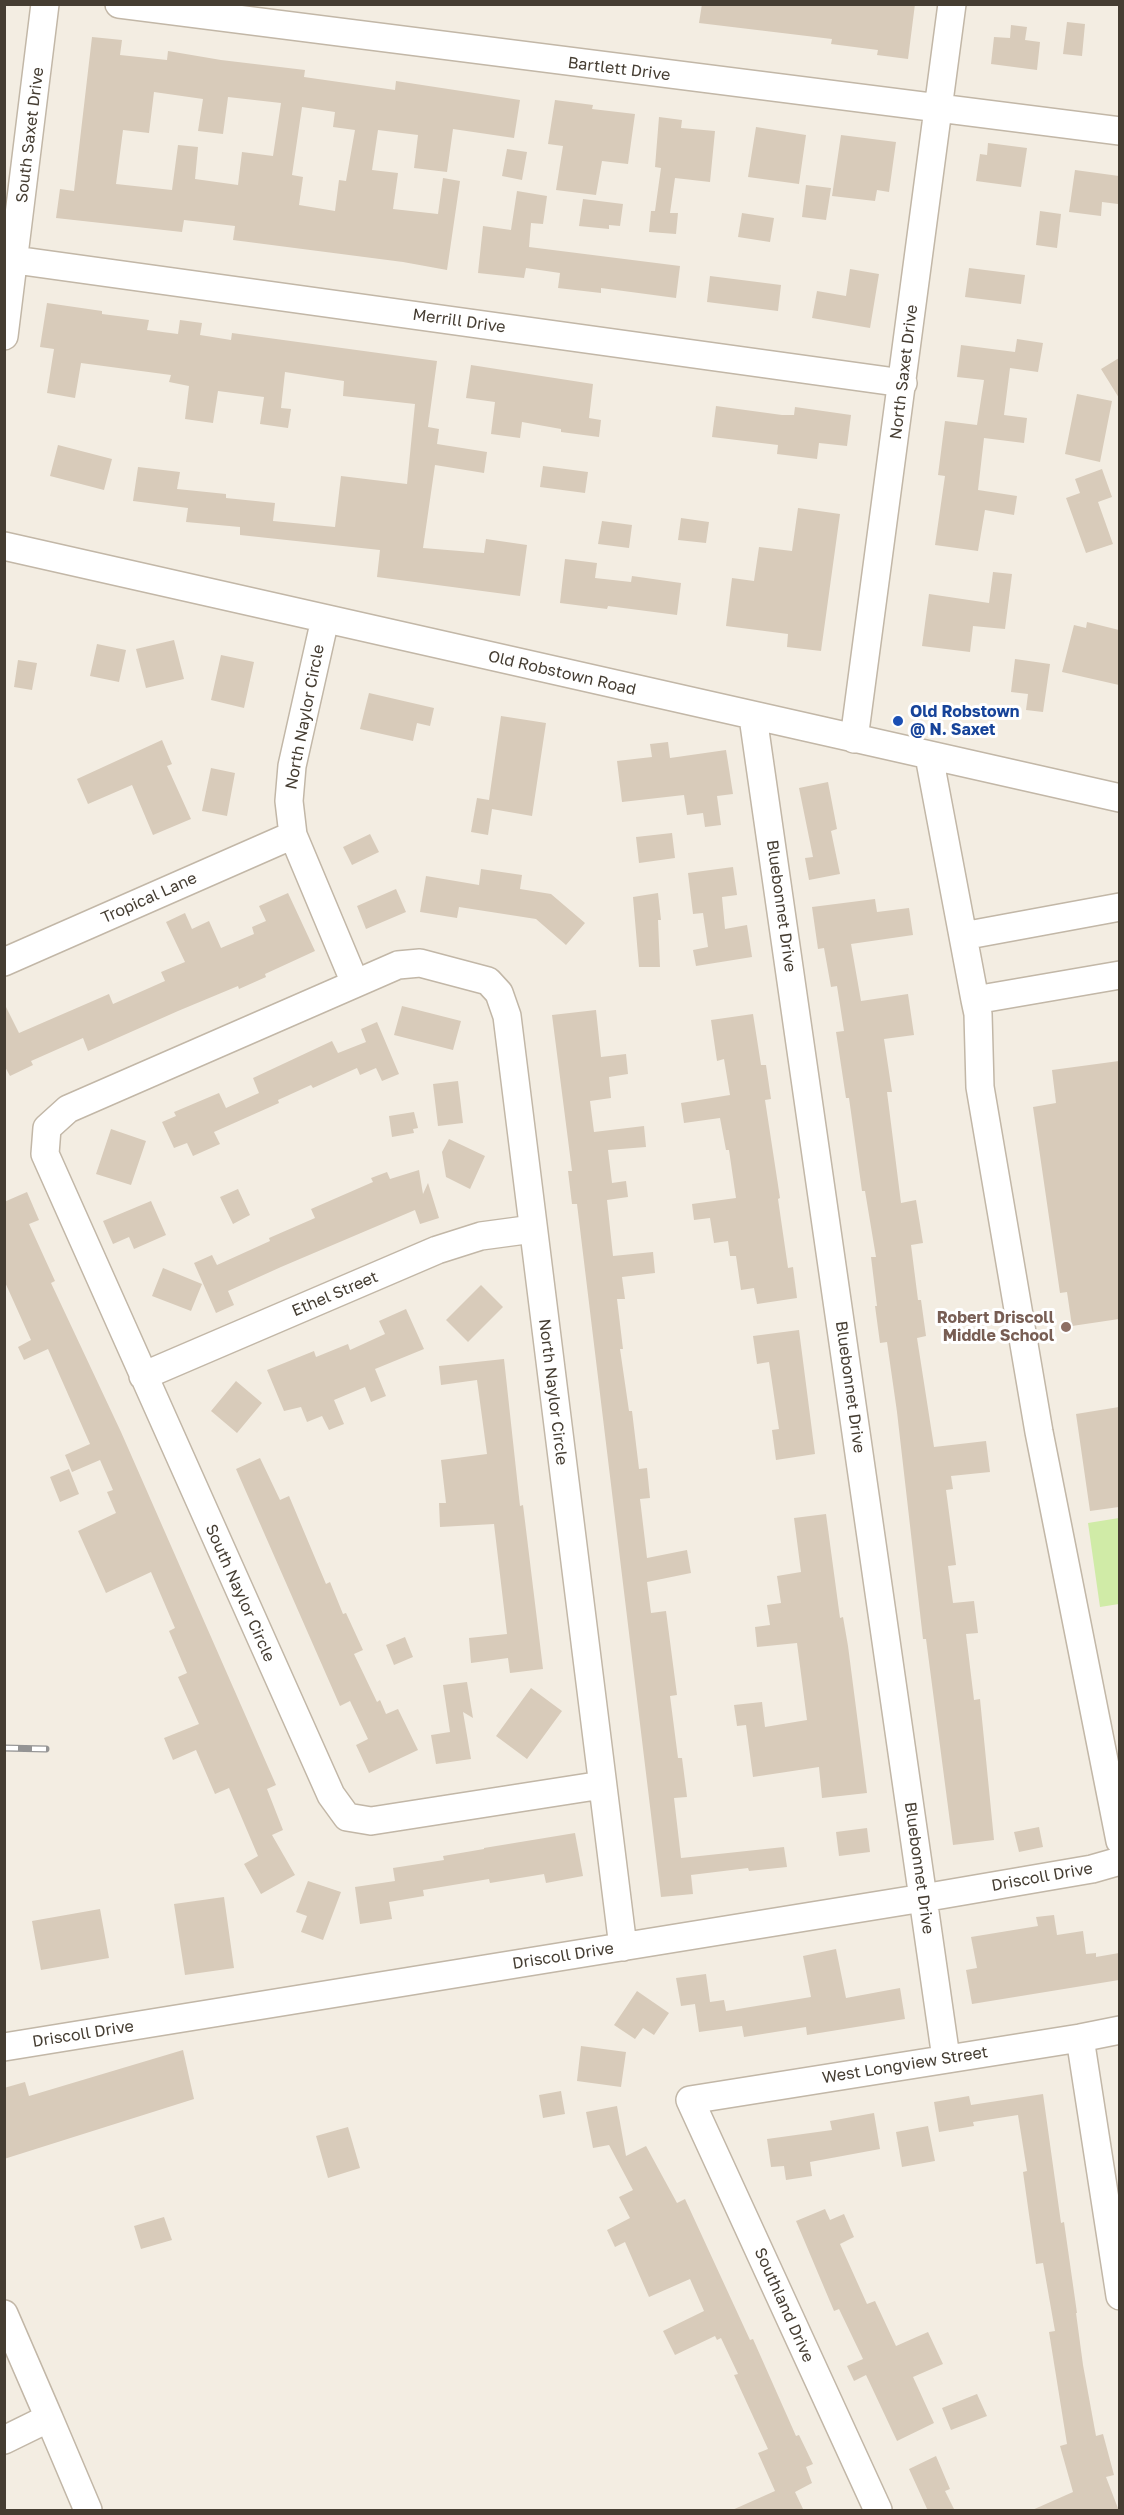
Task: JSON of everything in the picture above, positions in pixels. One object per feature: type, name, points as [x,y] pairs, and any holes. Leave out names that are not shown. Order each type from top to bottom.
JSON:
[{"type":"street","name":"South Saxet Drive","points":[[4,336],[45,4]]},
{"type":"street","name":"Bartlett Drive","points":[[119,4],[938,110],[1119,131]]},
{"type":"street","name":"North Saxet Drive","points":[[854,740],[952,4]]},
{"type":"street","name":"Merrill Drive","points":[[15,260],[903,383]]},
{"type":"street","name":"Old Robstown Road","points":[[4,546],[854,740],[1119,798]]},
{"type":"street","name":"North Naylor Circle","points":[[325,619],[292,766],[289,801],[293,835],[355,983]]},
{"type":"street","name":"Bluebonnet Drive","points":[[753,717],[946,2058]]},
{"type":"street","points":[[929,756],[978,1014],[980,1087],[1037,1420],[1119,1841]]},
{"type":"street","name":"Tropical Lane","points":[[4,962],[293,835]]},
{"type":"street","points":[[963,936],[1119,907]]},
{"type":"street","name":"North Naylor Circle","points":[[47,1128],[68,1109],[398,965],[420,963],[488,981],[499,993],[507,1016],[623,1947]]},
{"type":"street","points":[[975,1000],[1119,975]]},
{"type":"street","name":"South Naylor Circle","points":[[47,1128],[45,1154],[331,1795],[347,1817],[371,1821],[602,1785]]},
{"type":"street","name":"Ethel Street","points":[[143,1376],[437,1250],[481,1236],[533,1229]]},
{"type":"street","name":"Driscoll Drive","points":[[4,2047],[923,1898],[1092,1869],[1119,1861]]},
{"type":"street","name":"West Longview Street","points":[[690,2100],[1119,2030]]},
{"type":"street","points":[[1080,2038],[1119,2296]]},
{"type":"street","name":"Southland Drive","points":[[690,2100],[878,2511]]},
{"type":"street","points":[[4,2314],[88,2511]]},
{"type":"street","points":[[4,2440],[49,2418]]},
{"type":"green space","points":[[1119,1518],[1119,1604],[1100,1607],[1088,1523]]},
{"type":"building","points":[[702,4],[915,4],[908,59],[877,55],[878,50],[831,44],[832,39],[699,23]]},
{"type":"building","points":[[1067,22],[1085,24],[1082,56],[1063,54]]},
{"type":"building","points":[[1011,25],[1027,27],[1025,40],[1040,42],[1037,70],[991,64],[994,37],[1010,38]]},
{"type":"building","points":[[92,37],[122,40],[120,55],[167,60],[168,51],[305,70],[304,77],[395,90],[396,81],[520,100],[514,138],[453,129],[447,172],[414,168],[418,135],[378,130],[372,170],[398,173],[393,209],[438,214],[443,178],[460,181],[447,270],[403,262],[233,240],[235,226],[184,220],[182,232],[56,218],[60,189],[74,191]],"holes":[[[154,92],[203,99],[198,131],[223,134],[228,97],[281,103],[273,156],[242,152],[238,185],[195,179],[198,147],[178,145],[172,190],[116,184],[123,130],[149,133]],[[302,107],[335,112],[333,127],[355,130],[346,181],[339,180],[335,211],[299,205],[303,177],[292,175]]]},
{"type":"building","points":[[555,100],[593,105],[592,109],[635,114],[628,164],[602,161],[596,195],[556,190],[563,146],[548,144]]},
{"type":"building","points":[[659,117],[682,120],[681,128],[715,131],[710,182],[675,178],[670,213],[678,213],[676,234],[649,232],[651,211],[655,211],[661,168],[655,167]]},
{"type":"building","points":[[756,127],[806,135],[799,184],[748,177]]},
{"type":"building","points":[[841,135],[896,142],[889,192],[877,190],[875,201],[832,196]]},
{"type":"building","points":[[988,143],[1027,148],[1021,187],[976,181],[980,154],[987,155]]},
{"type":"building","points":[[507,149],[527,152],[522,180],[502,176]]},
{"type":"building","points":[[1075,170],[1119,176],[1118,204],[1102,202],[1101,216],[1069,212]]},
{"type":"building","points":[[806,185],[831,188],[826,220],[802,217]]},
{"type":"building","points":[[517,191],[547,196],[543,224],[531,223],[529,247],[680,266],[676,298],[601,288],[601,293],[558,288],[560,273],[526,268],[524,278],[478,273],[483,226],[511,230]]},
{"type":"building","points":[[583,199],[623,204],[620,226],[609,225],[609,229],[579,226]]},
{"type":"building","points":[[1040,211],[1061,214],[1057,248],[1036,245]]},
{"type":"building","points":[[742,213],[774,218],[770,242],[738,237]]},
{"type":"building","points":[[969,268],[1025,275],[1021,304],[965,297]]},
{"type":"building","points":[[850,269],[879,274],[870,328],[812,318],[817,291],[846,296]]},
{"type":"building","points":[[710,276],[781,285],[778,311],[707,302]]},
{"type":"building","points":[[47,303],[102,311],[102,314],[149,320],[147,330],[178,334],[180,320],[202,323],[200,335],[231,340],[232,333],[437,361],[428,427],[439,429],[437,444],[487,452],[484,473],[435,465],[423,548],[484,553],[486,539],[527,545],[520,596],[377,577],[380,550],[240,535],[240,527],[186,522],[188,508],[133,501],[138,467],[180,472],[177,489],[226,494],[226,498],[275,503],[273,521],[335,527],[341,476],[407,484],[415,404],[343,396],[344,381],[285,372],[281,408],[291,409],[288,428],[260,424],[264,397],[218,391],[213,423],[185,419],[189,386],[169,382],[171,375],[81,363],[75,398],[47,393],[54,349],[40,347]]},
{"type":"building","points":[[1017,339],[1043,343],[1038,372],[1010,368],[1004,415],[1027,418],[1024,443],[984,438],[978,490],[1017,496],[1014,515],[985,510],[978,551],[935,545],[945,476],[938,475],[945,421],[977,425],[984,380],[957,377],[961,345],[1015,352]]},
{"type":"building","points":[[1119,358],[1119,398],[1101,369]]},
{"type":"building","points":[[471,365],[593,384],[589,418],[601,420],[599,437],[561,432],[561,429],[522,422],[520,438],[491,434],[495,402],[466,398]]},
{"type":"building","points":[[1077,394],[1112,401],[1100,462],[1065,454]]},
{"type":"building","points":[[716,406],[782,415],[794,415],[795,407],[851,415],[847,446],[819,443],[817,459],[777,454],[778,445],[712,437]]},
{"type":"building","points":[[58,445],[112,459],[104,490],[50,476]]},
{"type":"building","points":[[543,466],[588,472],[585,493],[540,487]]},
{"type":"building","points":[[1102,469],[1112,497],[1098,502],[1113,544],[1086,553],[1066,498],[1080,493],[1075,479]]},
{"type":"building","points":[[798,508],[840,514],[821,651],[787,647],[788,634],[726,626],[732,578],[754,581],[759,547],[792,551]]},
{"type":"building","points":[[681,518],[709,522],[706,543],[678,540]]},
{"type":"building","points":[[602,521],[632,525],[629,548],[598,544]]},
{"type":"building","points":[[565,559],[597,563],[595,578],[631,582],[632,576],[681,583],[677,615],[608,606],[607,609],[560,603]]},
{"type":"building","points":[[993,572],[1012,574],[1005,629],[973,626],[970,652],[922,646],[929,594],[989,603]]},
{"type":"building","points":[[1087,622],[1119,630],[1119,685],[1062,672],[1074,625],[1086,628]]},
{"type":"building","points":[[174,640],[184,679],[146,688],[136,649]]},
{"type":"building","points":[[97,644],[126,650],[119,682],[90,676]]},
{"type":"building","points":[[221,655],[254,662],[244,708],[211,700]]},
{"type":"building","points":[[1015,659],[1050,664],[1043,712],[1026,710],[1028,694],[1011,692]]},
{"type":"building","points":[[18,660],[37,663],[32,690],[14,687]]},
{"type":"building","points":[[369,693],[434,708],[430,726],[417,723],[413,741],[360,729]]},
{"type":"building","points":[[501,716],[546,723],[532,816],[492,809],[488,835],[471,832],[477,798],[489,800]]},
{"type":"building","points":[[162,740],[172,764],[167,766],[191,819],[153,835],[132,785],[88,804],[77,779]]},
{"type":"building","points":[[668,742],[670,758],[726,750],[733,794],[717,796],[721,825],[705,827],[703,813],[687,815],[684,795],[622,802],[617,761],[652,757],[650,744]]},
{"type":"building","points":[[211,768],[235,773],[227,816],[202,811]]},
{"type":"building","points":[[828,782],[837,829],[831,831],[840,874],[809,880],[805,858],[813,857],[799,788]]},
{"type":"building","points":[[672,833],[675,858],[639,863],[636,837]]},
{"type":"building","points":[[370,834],[379,852],[352,865],[343,847]]},
{"type":"building","points":[[733,867],[737,895],[722,897],[725,929],[747,925],[752,957],[696,966],[693,950],[708,947],[703,913],[693,914],[688,873]]},
{"type":"building","points":[[481,869],[522,875],[520,889],[551,894],[585,923],[566,945],[536,919],[459,907],[457,918],[420,912],[426,876],[479,885]]},
{"type":"building","points":[[396,889],[406,912],[366,929],[357,906]]},
{"type":"building","points":[[288,893],[315,951],[239,989],[238,986],[88,1051],[83,1038],[31,1061],[33,1065],[10,1076],[4,1065],[4,1003],[19,1033],[109,994],[113,1004],[165,981],[161,972],[185,962],[166,922],[185,913],[192,929],[209,921],[221,948],[254,934],[252,927],[266,921],[259,906]]},
{"type":"building","points":[[658,893],[661,920],[658,920],[660,967],[639,967],[633,897]]},
{"type":"building","points":[[875,899],[877,912],[909,908],[913,935],[851,944],[861,1001],[908,994],[914,1035],[884,1039],[892,1092],[887,1092],[901,1203],[916,1200],[923,1243],[911,1245],[918,1300],[921,1300],[926,1336],[917,1338],[934,1447],[986,1441],[990,1472],[951,1476],[953,1489],[946,1490],[956,1565],[948,1566],[953,1603],[974,1601],[978,1633],[966,1634],[974,1700],[980,1699],[994,1840],[953,1845],[926,1639],[923,1639],[887,1342],[880,1343],[875,1306],[877,1306],[871,1257],[876,1257],[865,1191],[862,1191],[849,1098],[846,1098],[836,1032],[844,1031],[837,986],[831,987],[824,948],[818,949],[812,907]]},
{"type":"building","points":[[402,1006],[461,1021],[453,1050],[394,1035]]},
{"type":"building","points":[[596,1010],[601,1057],[626,1054],[628,1074],[609,1077],[611,1098],[590,1101],[594,1132],[644,1126],[646,1147],[608,1150],[612,1183],[626,1181],[628,1197],[607,1200],[613,1256],[653,1252],[655,1273],[622,1277],[625,1299],[617,1299],[623,1349],[620,1349],[629,1411],[632,1411],[639,1469],[647,1468],[650,1498],[640,1499],[647,1558],[687,1550],[691,1573],[647,1582],[651,1613],[666,1611],[677,1695],[670,1696],[678,1758],[682,1758],[687,1797],[674,1798],[681,1858],[784,1847],[787,1867],[749,1871],[748,1868],[691,1875],[693,1894],[661,1897],[577,1204],[572,1204],[568,1171],[572,1171],[552,1015]]},
{"type":"building","points":[[753,1014],[761,1065],[766,1065],[771,1099],[765,1100],[780,1198],[778,1199],[788,1268],[793,1267],[797,1298],[757,1304],[754,1288],[741,1290],[736,1256],[730,1256],[728,1241],[714,1243],[710,1218],[694,1220],[692,1204],[736,1198],[729,1150],[726,1150],[720,1118],[684,1123],[681,1103],[730,1095],[724,1059],[717,1061],[711,1020]]},
{"type":"building","points":[[377,1022],[399,1074],[382,1081],[376,1068],[360,1075],[357,1068],[313,1088],[311,1085],[278,1100],[279,1103],[214,1132],[220,1144],[193,1156],[187,1143],[174,1148],[162,1122],[176,1116],[174,1112],[219,1093],[226,1108],[259,1093],[253,1078],[332,1041],[338,1053],[366,1042],[361,1029]]},
{"type":"building","points":[[1119,1061],[1119,1319],[1072,1326],[1067,1292],[1060,1293],[1033,1107],[1056,1103],[1052,1070]]},
{"type":"building","points":[[458,1081],[463,1123],[438,1126],[433,1084]]},
{"type":"building","points":[[414,1112],[418,1128],[413,1129],[414,1133],[392,1137],[389,1116]]},
{"type":"building","points":[[111,1129],[146,1141],[131,1185],[96,1174]]},
{"type":"building","points":[[449,1139],[485,1156],[470,1189],[446,1177],[442,1152]]},
{"type":"building","points":[[419,1170],[423,1194],[428,1183],[439,1218],[420,1224],[415,1210],[281,1267],[228,1291],[234,1305],[216,1313],[194,1263],[212,1255],[217,1265],[270,1241],[269,1238],[315,1218],[311,1209],[373,1182],[371,1178],[387,1172],[390,1179]]},
{"type":"building","points":[[238,1189],[250,1215],[233,1224],[220,1197]]},
{"type":"building","points":[[27,1192],[39,1220],[29,1224],[55,1281],[51,1283],[121,1432],[276,1785],[267,1789],[283,1830],[272,1835],[295,1875],[261,1894],[244,1864],[258,1856],[229,1788],[215,1794],[196,1750],[173,1760],[164,1738],[199,1724],[178,1677],[187,1673],[169,1631],[175,1628],[151,1572],[106,1593],[78,1531],[116,1513],[107,1492],[113,1490],[100,1460],[72,1472],[65,1455],[90,1444],[48,1349],[24,1360],[18,1347],[31,1340],[4,1280],[4,1202]]},
{"type":"building","points":[[151,1201],[166,1235],[134,1249],[129,1237],[113,1244],[103,1221]]},
{"type":"building","points":[[163,1268],[202,1284],[191,1311],[152,1296]]},
{"type":"building","points":[[481,1285],[503,1307],[468,1342],[446,1320]]},
{"type":"building","points":[[406,1309],[424,1349],[375,1369],[386,1396],[371,1402],[365,1387],[334,1400],[344,1424],[329,1430],[322,1416],[307,1422],[301,1407],[284,1411],[267,1370],[314,1351],[316,1357],[348,1344],[350,1350],[385,1334],[379,1321]]},
{"type":"building","points":[[799,1330],[815,1454],[776,1460],[772,1430],[779,1429],[769,1362],[757,1364],[753,1336]]},
{"type":"building","points":[[504,1359],[520,1506],[523,1505],[543,1669],[510,1673],[508,1658],[471,1663],[469,1638],[507,1634],[494,1524],[440,1527],[439,1503],[446,1503],[441,1460],[487,1454],[477,1380],[441,1385],[439,1366]]},
{"type":"building","points":[[236,1381],[262,1403],[237,1433],[211,1411]]},
{"type":"building","points":[[1119,1407],[1119,1507],[1090,1511],[1076,1414]]},
{"type":"building","points":[[260,1458],[280,1500],[289,1496],[326,1584],[330,1582],[343,1614],[346,1613],[363,1650],[354,1654],[377,1702],[380,1700],[386,1714],[398,1709],[418,1750],[369,1773],[356,1745],[368,1739],[350,1701],[340,1706],[236,1469]]},
{"type":"building","points":[[69,1469],[79,1494],[60,1502],[50,1477]]},
{"type":"building","points":[[826,1514],[840,1618],[843,1617],[848,1646],[867,1793],[822,1798],[819,1767],[753,1777],[746,1725],[737,1726],[734,1705],[762,1702],[765,1727],[807,1720],[797,1643],[757,1647],[755,1627],[770,1625],[767,1605],[781,1603],[777,1576],[801,1572],[794,1518]]},
{"type":"building","points":[[405,1637],[413,1657],[394,1665],[386,1645]]},
{"type":"building","points":[[467,1682],[473,1718],[463,1712],[471,1759],[436,1764],[431,1735],[450,1732],[443,1685]]},
{"type":"building","points":[[531,1688],[562,1711],[527,1759],[496,1736]]},
{"type":"building","points":[[1039,1827],[1043,1847],[1019,1852],[1014,1832]]},
{"type":"building","points":[[867,1828],[870,1852],[839,1856],[836,1832]]},
{"type":"building","points":[[575,1833],[583,1876],[546,1883],[544,1874],[490,1883],[489,1879],[423,1890],[424,1896],[389,1902],[392,1919],[360,1924],[355,1887],[395,1881],[393,1868],[444,1860],[443,1856],[484,1848]]},
{"type":"building","points":[[308,1881],[341,1892],[323,1940],[301,1932],[307,1916],[296,1912]]},
{"type":"building","points":[[224,1897],[234,1968],[185,1975],[174,1904]]},
{"type":"building","points":[[100,1909],[109,1958],[41,1970],[32,1921]]},
{"type":"building","points":[[1054,1915],[1057,1935],[1083,1931],[1086,1954],[1096,1953],[1096,1957],[1119,1953],[1119,1980],[972,2004],[966,1970],[977,1968],[971,1937],[1038,1926],[1036,1917]]},
{"type":"building","points":[[836,1949],[846,1998],[900,1988],[905,2019],[807,2035],[806,2027],[744,2037],[742,2026],[699,2032],[695,2004],[681,2006],[676,1978],[706,1974],[710,2002],[724,2000],[726,2011],[811,1997],[803,1956]]},
{"type":"building","points":[[637,1991],[669,2013],[654,2035],[643,2028],[635,2039],[614,2025]]},
{"type":"building","points":[[581,2046],[626,2052],[621,2087],[577,2081]]},
{"type":"building","points":[[183,2050],[194,2099],[4,2159],[4,2088],[25,2082],[29,2096]]},
{"type":"building","points":[[561,2091],[565,2114],[543,2118],[539,2095]]},
{"type":"building","points":[[1043,2094],[1061,2223],[1064,2222],[1083,2365],[1096,2436],[1103,2434],[1114,2475],[1106,2477],[1119,2511],[1030,2511],[1073,2492],[1060,2446],[1067,2444],[1049,2332],[1055,2331],[1043,2263],[1036,2264],[1023,2172],[1027,2171],[1018,2115],[973,2122],[974,2126],[939,2132],[934,2102],[969,2096],[971,2105]]},
{"type":"building","points":[[617,2106],[626,2156],[646,2146],[677,2203],[685,2199],[750,2340],[753,2339],[796,2436],[799,2435],[813,2464],[806,2467],[812,2483],[795,2492],[804,2511],[730,2511],[775,2491],[758,2453],[768,2449],[734,2375],[738,2374],[721,2338],[717,2340],[715,2336],[675,2355],[663,2331],[704,2311],[690,2279],[649,2297],[625,2242],[615,2247],[607,2230],[630,2218],[619,2197],[633,2190],[609,2145],[593,2148],[586,2112]]},
{"type":"building","points":[[874,2113],[880,2149],[810,2162],[812,2176],[786,2180],[784,2166],[771,2167],[767,2139],[832,2130],[830,2121]]},
{"type":"building","points":[[928,2126],[935,2161],[902,2167],[896,2132]]},
{"type":"building","points":[[348,2127],[360,2168],[328,2178],[316,2136]]},
{"type":"building","points":[[825,2209],[830,2220],[844,2214],[854,2237],[840,2244],[867,2304],[875,2301],[896,2346],[928,2332],[943,2364],[913,2377],[934,2423],[897,2441],[866,2375],[854,2381],[847,2366],[863,2359],[839,2309],[834,2311],[796,2221]]},
{"type":"building","points":[[164,2217],[172,2240],[141,2249],[134,2226]]},
{"type":"building","points":[[977,2394],[987,2416],[951,2430],[942,2408]]},
{"type":"building","points":[[936,2456],[950,2489],[945,2491],[955,2511],[928,2511],[909,2469]]},
{"type":"railway","points":[[4,1748],[46,1749]]},
{"type":"place","name":"Old Robstown @ N. Saxet","points":[[898,721]]},
{"type":"place","name":"Robert Driscoll Middle School","points":[[1066,1327]]}]
